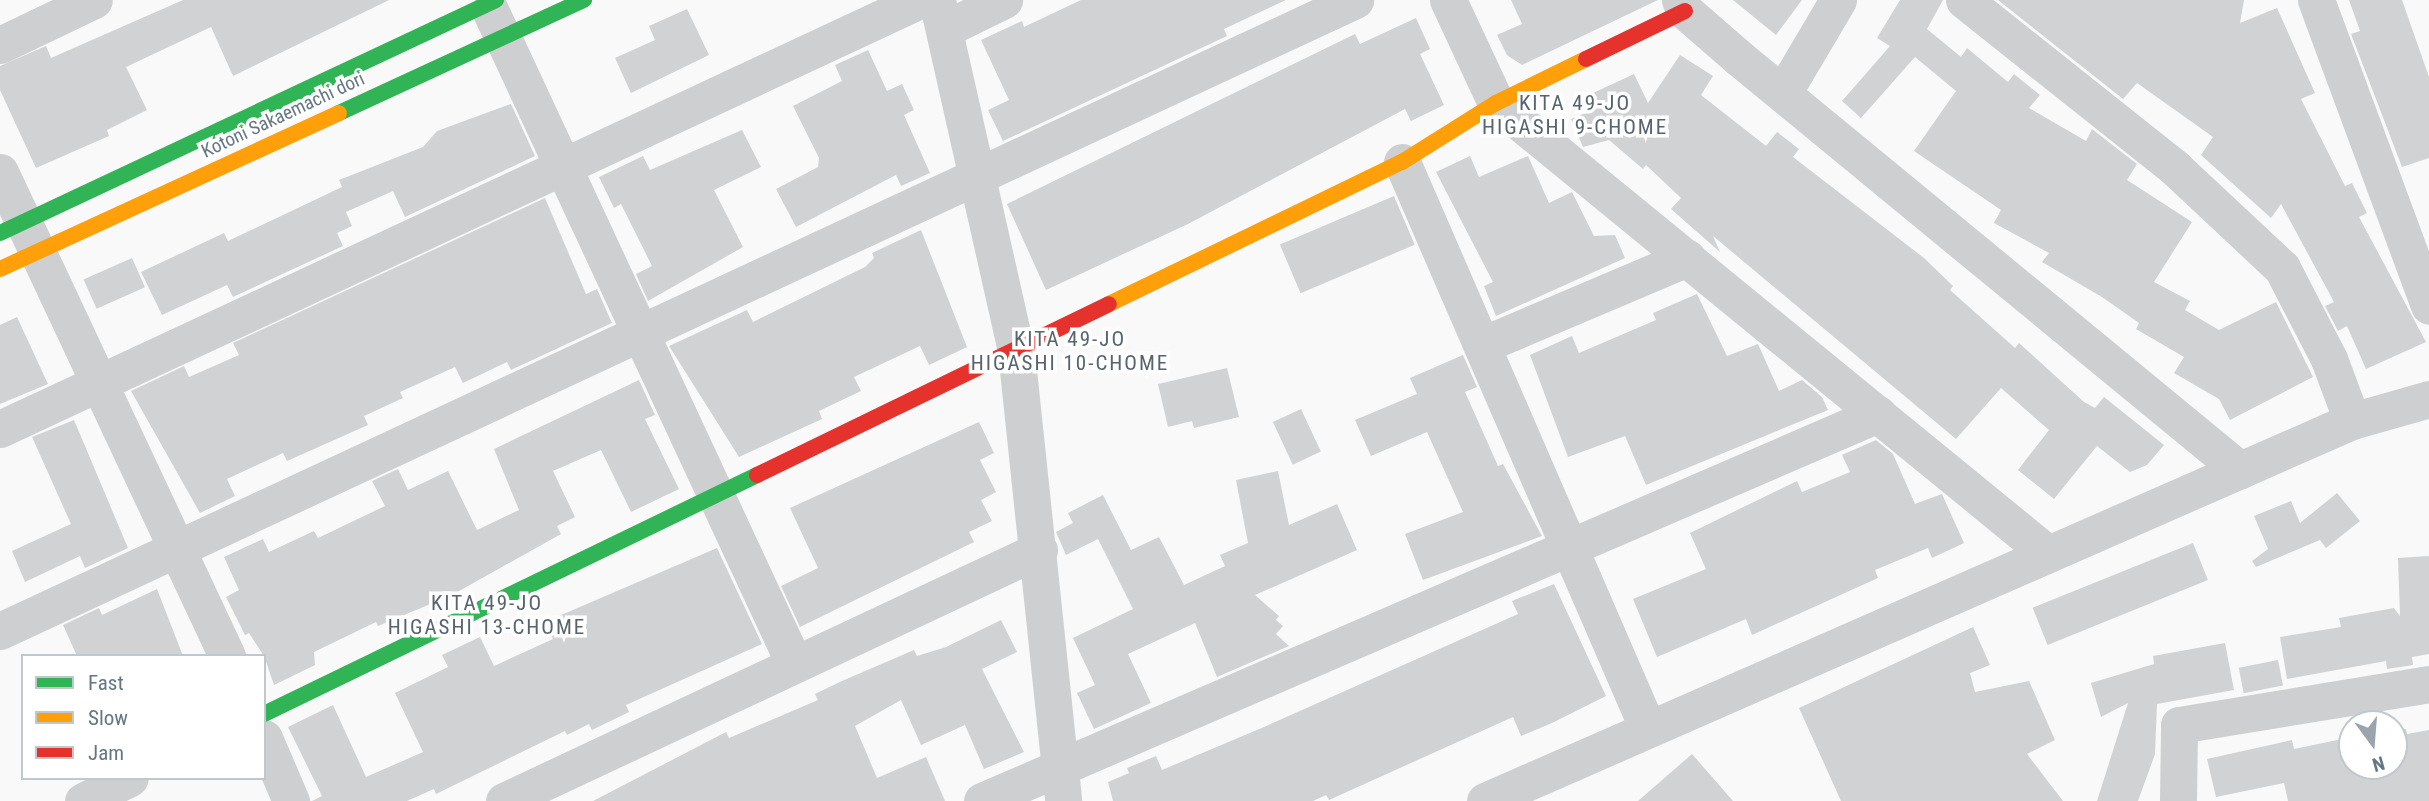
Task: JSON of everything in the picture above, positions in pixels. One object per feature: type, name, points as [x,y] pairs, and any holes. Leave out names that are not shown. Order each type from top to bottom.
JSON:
[{"type":"street","points":[[0,45],[94,0]]},
{"type":"street","name":"Kotoni Sakaemachi dori","points":[[21,235],[503,38],[584,0]]},
{"type":"street","points":[[0,429],[920,0]]},
{"type":"street","points":[[1004,0],[941,14],[1016,351],[1039,550],[1061,784]]},
{"type":"street","points":[[0,631],[977,180],[1355,0]]},
{"type":"street","points":[[1448,0],[1496,103],[2047,553]]},
{"type":"street","points":[[1783,93],[1838,0]]},
{"type":"street","points":[[1965,0],[2174,167],[2282,268],[2329,359],[2352,421]]},
{"type":"street","points":[[2316,0],[2429,306]]},
{"type":"street","points":[[489,1],[503,38],[794,663]]},
{"type":"street","name":"Kotoni Sakaemachi dori","points":[[0,269],[21,235],[489,1]]},
{"type":"street","points":[[266,713],[1402,162],[1496,103],[1682,6],[1783,93],[2240,470]]},
{"type":"street","points":[[1402,162],[1648,729]]},
{"type":"street","points":[[0,172],[21,235],[101,382],[226,654]]},
{"type":"street","points":[[1482,345],[1687,258]]},
{"type":"street","points":[[1485,801],[2352,421],[2429,399]]},
{"type":"street","points":[[982,801],[1061,784],[1570,547],[1878,414]]},
{"type":"street","points":[[503,801],[1039,550]]},
{"type":"street","points":[[2178,801],[2179,725],[2429,684]]},
{"type":"street","points":[[266,743],[291,801]]},
{"type":"street","points":[[83,801],[126,780]]},
{"type":"building","points":[[183,0],[389,0],[233,76],[211,27],[126,67],[147,110],[107,130],[109,136],[36,168],[0,90],[0,66],[46,46],[51,58]]},
{"type":"building","points":[[1081,0],[1286,0],[1224,29],[1227,36],[1003,141],[988,110],[1009,100],[981,40],[1022,21],[1024,27]]},
{"type":"building","points":[[1511,0],[1658,0],[1522,65],[1507,55],[1497,35],[1522,24]]},
{"type":"building","points":[[1733,0],[1802,0],[1776,35]]},
{"type":"building","points":[[1900,0],[1943,0],[1927,29],[1961,57],[1967,48],[2008,82],[2014,74],[2040,95],[2029,108],[2086,141],[2092,129],[2137,164],[2127,180],[2192,222],[2154,282],[2190,301],[2185,310],[2219,330],[2276,302],[2313,377],[2230,420],[2219,399],[2174,373],[2184,357],[2136,329],[2139,323],[2102,297],[2042,262],[2049,253],[1994,223],[2001,210],[1914,151],[1956,91],[1915,57],[1861,118],[1842,101],[1890,46],[1877,38]]},
{"type":"building","points":[[1998,0],[2244,0],[2240,23],[2277,8],[2315,93],[2301,99],[2345,186],[2352,183],[2367,213],[2359,217],[2426,342],[2366,369],[2347,326],[2338,331],[2325,306],[2334,302],[2281,204],[2271,218],[2201,155],[2213,137],[2137,83],[2123,99]]},
{"type":"building","points":[[2349,0],[2402,0],[2429,77],[2429,158],[2402,167],[2351,34],[2360,31]]},
{"type":"building","points":[[687,9],[709,55],[631,93],[615,58],[655,40],[649,26]]},
{"type":"building","points":[[1416,18],[1430,49],[1420,54],[1444,105],[1411,121],[1405,109],[1188,224],[1046,290],[1007,204],[1355,34],[1360,44]]},
{"type":"building","points":[[868,50],[887,91],[902,84],[914,110],[904,115],[930,173],[901,186],[896,175],[796,227],[776,189],[818,167],[819,158],[793,106],[842,81],[835,65]]},
{"type":"building","points":[[1680,55],[1713,76],[1701,95],[1766,146],[1777,132],[1799,149],[1793,157],[1924,258],[1953,286],[1950,290],[2015,348],[2019,343],[2084,402],[2095,408],[2104,397],[2164,445],[2147,465],[2130,472],[2097,446],[2054,499],[2018,470],[2049,430],[2001,388],[1956,439],[1713,236],[1720,252],[1671,209],[1681,198],[1646,165],[1643,169],[1609,140],[1583,147],[1571,119],[1600,107],[1593,93],[1634,74],[1648,103]]},
{"type":"building","points":[[511,104],[535,156],[405,217],[393,191],[346,212],[352,226],[337,233],[343,246],[233,297],[227,285],[162,315],[141,272],[224,233],[228,241],[342,187],[339,180],[423,147],[437,131]]},
{"type":"building","points":[[742,130],[761,167],[714,190],[743,247],[648,301],[636,274],[652,266],[621,204],[614,208],[599,177],[643,156],[650,170]]},
{"type":"building","points":[[1470,156],[1479,177],[1528,156],[1549,203],[1572,192],[1594,236],[1615,235],[1625,258],[1496,316],[1484,286],[1493,282],[1436,172]]},
{"type":"building","points":[[1394,196],[1415,245],[1301,293],[1280,244]]},
{"type":"building","points":[[545,198],[586,294],[597,289],[612,323],[511,370],[507,362],[463,383],[455,367],[400,392],[403,398],[364,416],[368,425],[287,461],[283,453],[227,479],[235,496],[200,513],[131,391],[184,366],[189,377],[239,355],[233,343]]},
{"type":"building","points":[[921,230],[967,347],[929,365],[920,346],[854,377],[861,391],[819,411],[822,419],[739,457],[669,346],[747,310],[753,322],[865,267],[874,258],[872,253]]},
{"type":"building","points":[[132,258],[145,287],[97,309],[84,280]]},
{"type":"building","points":[[1697,294],[1727,356],[1758,344],[1779,391],[1802,380],[1822,397],[1828,410],[1646,485],[1625,436],[1568,457],[1530,355],[1572,336],[1579,353],[1656,320],[1653,313]]},
{"type":"building","points":[[17,317],[48,384],[0,404],[0,325]]},
{"type":"building","points":[[1463,355],[1477,387],[1465,392],[1498,466],[1503,464],[1542,536],[1423,580],[1405,534],[1463,512],[1427,432],[1371,456],[1355,420],[1417,394],[1410,378]]},
{"type":"building","points":[[1227,368],[1239,417],[1194,428],[1192,421],[1168,427],[1158,384]]},
{"type":"building","points":[[639,380],[655,415],[645,419],[679,489],[631,512],[601,450],[553,471],[575,517],[557,526],[561,534],[452,595],[378,626],[376,622],[314,652],[315,665],[274,685],[266,654],[263,654],[249,633],[245,635],[226,597],[239,590],[224,557],[263,539],[269,552],[314,531],[318,538],[385,506],[372,481],[398,469],[408,490],[448,471],[477,530],[519,510],[494,449]]},
{"type":"building","points":[[1301,409],[1321,452],[1293,465],[1273,422]]},
{"type":"building","points":[[74,420],[128,548],[85,568],[80,556],[25,582],[12,551],[71,524],[32,437]]},
{"type":"building","points":[[979,422],[994,453],[980,460],[996,492],[981,500],[992,521],[969,532],[974,542],[800,627],[781,586],[818,568],[790,508]]},
{"type":"building","points":[[1876,440],[1893,454],[1915,504],[1942,494],[1964,543],[1932,558],[1928,548],[1875,570],[1878,578],[1752,635],[1746,619],[1657,657],[1633,599],[1706,569],[1690,533],[1797,481],[1802,492],[1850,472],[1842,455]]},
{"type":"building","points":[[1278,471],[1289,525],[1337,504],[1357,550],[1255,595],[1279,616],[1276,620],[1283,626],[1276,634],[1289,646],[1217,677],[1195,623],[1128,654],[1151,703],[1094,729],[1077,693],[1095,685],[1073,638],[1133,609],[1098,539],[1066,555],[1056,532],[1073,523],[1068,513],[1103,495],[1131,550],[1159,537],[1184,585],[1225,566],[1220,555],[1248,543],[1236,480]]},
{"type":"building","points":[[2337,493],[2360,521],[2326,548],[2320,540],[2256,567],[2252,561],[2268,549],[2254,516],[2291,501],[2300,523]]},
{"type":"building","points":[[2193,543],[2208,580],[2048,645],[2033,608]]},
{"type":"building","points":[[717,548],[762,644],[626,705],[629,712],[592,730],[589,724],[567,735],[565,731],[436,794],[434,789],[407,801],[312,801],[322,796],[288,727],[333,705],[366,777],[423,752],[395,693],[448,667],[442,655],[480,637],[494,666],[553,639],[545,622]]},
{"type":"building","points":[[2429,556],[2429,654],[2412,657],[2413,665],[2387,669],[2386,661],[2287,679],[2280,637],[2341,627],[2339,618],[2394,608],[2400,616],[2398,558]]},
{"type":"building","points":[[1554,584],[1606,696],[1552,723],[1521,736],[1513,717],[1329,800],[1326,795],[1313,801],[1113,801],[1108,782],[1129,773],[1127,768],[1156,756],[1162,770],[1264,727],[1518,614],[1512,601]]},
{"type":"building","points":[[157,589],[182,654],[76,654],[63,625],[99,608],[102,615]]},
{"type":"building","points":[[1001,620],[1017,652],[982,669],[1024,752],[984,769],[965,725],[921,745],[901,700],[855,726],[877,778],[926,757],[945,801],[593,801],[726,732],[729,738],[818,700],[815,694],[842,681],[914,650],[917,656],[946,647]]},
{"type":"building","points":[[1973,627],[1990,665],[1970,673],[1975,692],[2029,681],[2055,740],[2027,754],[2063,801],[1841,801],[1799,708]]},
{"type":"building","points":[[2225,643],[2234,690],[2157,704],[2155,754],[2138,801],[2097,801],[2128,703],[2101,717],[2091,683],[2154,664],[2153,656]]},
{"type":"building","points":[[2278,660],[2283,686],[2244,693],[2239,668]]},
{"type":"building","points":[[2429,730],[2429,801],[2288,801],[2284,783],[2216,797],[2207,759],[2292,740],[2294,749],[2338,740],[2338,780],[2408,780],[2408,734]]},
{"type":"building","points":[[1692,754],[1733,801],[1638,801]]},
{"type":"traffic: fast","points":[[0,233],[496,0]]},
{"type":"traffic: fast","points":[[339,113],[584,0]]},
{"type":"traffic: fast","points":[[266,713],[757,475]]},
{"type":"traffic: slow","points":[[1109,304],[1402,162],[1496,103],[1586,59]]},
{"type":"traffic: slow","points":[[0,269],[339,113]]},
{"type":"traffic: jam","points":[[1586,59],[1685,11]]},
{"type":"traffic: jam","points":[[757,475],[1109,304]]},
{"type":"district","name":"KITA 49-JO HIGASHI 9-CHOME","points":[[1575,115]]},
{"type":"district","name":"KITA 49-JO HIGASHI 10-CHOME","points":[[1070,351]]},
{"type":"district","name":"KITA 49-JO HIGASHI 13-CHOME","points":[[487,615]]}]
